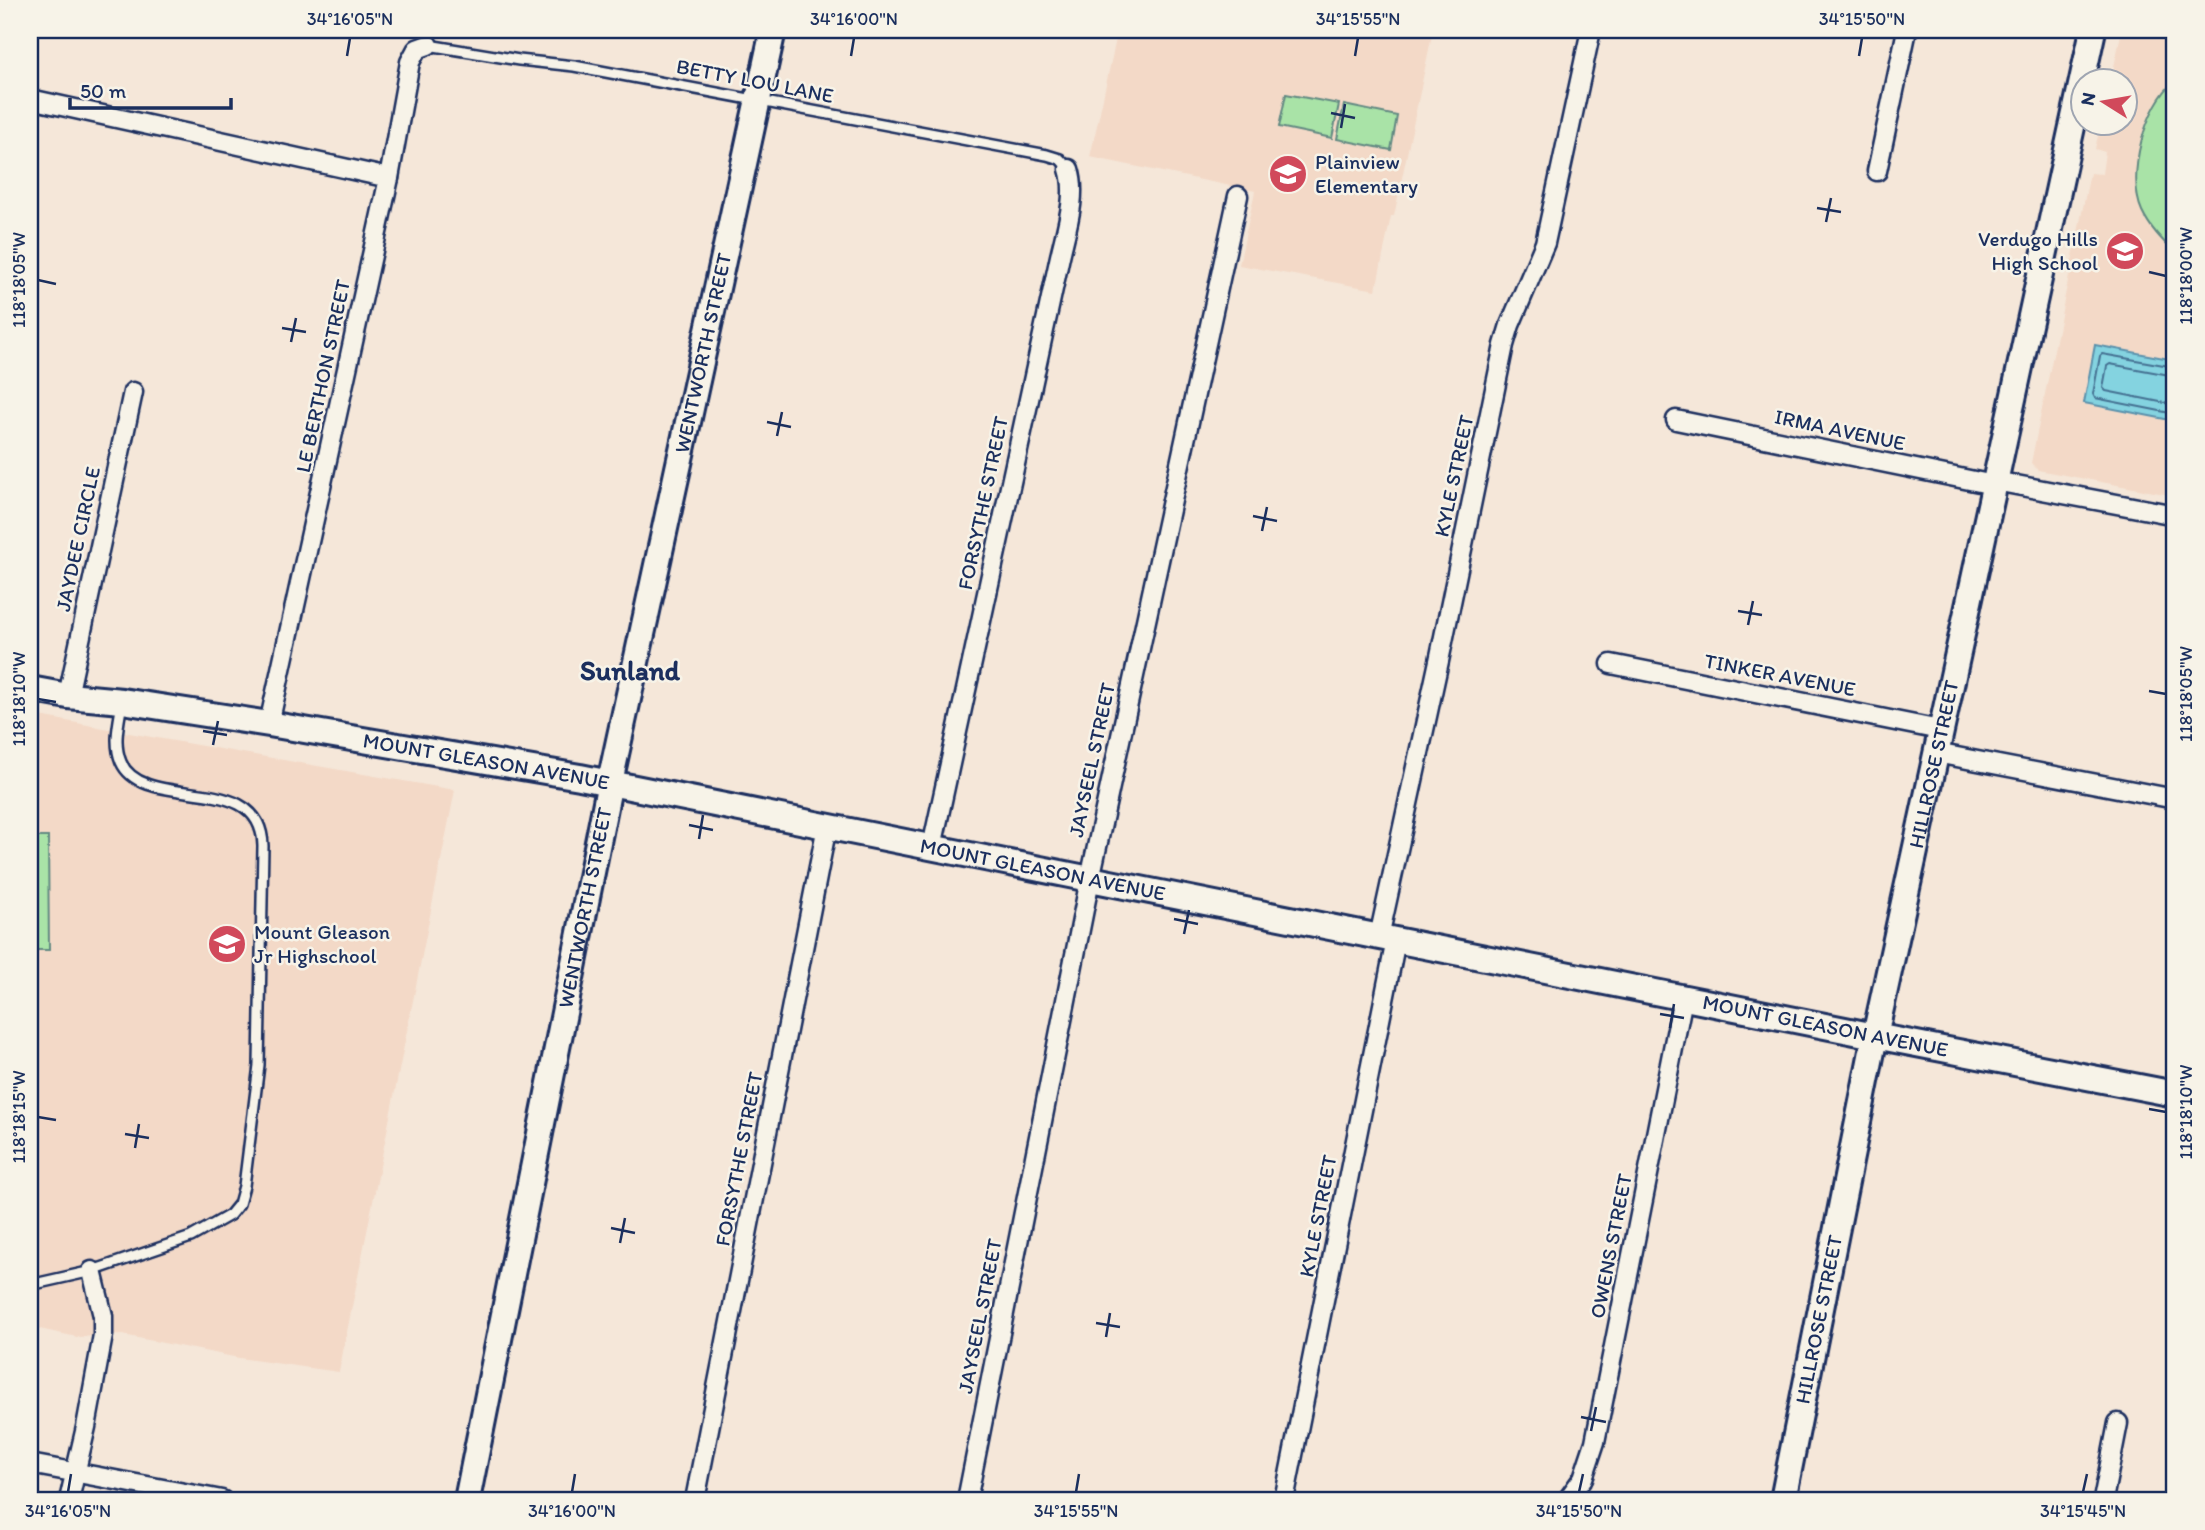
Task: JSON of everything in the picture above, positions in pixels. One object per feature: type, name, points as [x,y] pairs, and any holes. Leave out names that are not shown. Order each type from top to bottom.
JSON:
[{"type":"street","name":"WENTWORTH STREET","points":[[467,1500],[610,782],[773,30]]},
{"type":"street","name":"KYLE STREET","points":[[1284,1500],[1439,661],[1504,345],[1545,243],[1591,30]]},
{"type":"street","points":[[1877,171],[1907,30]]},
{"type":"street","name":"HILLROSE STREET","points":[[1783,1500],[1875,1036],[2093,30]]},
{"type":"street","name":"LE BERTHON STREET","points":[[269,724],[389,178],[410,62],[417,50],[428,45]]},
{"type":"street","points":[[30,99],[389,178]]},
{"type":"street","name":"FORSYTHE STREET","points":[[932,848],[1059,261],[1072,195],[1069,169]]},
{"type":"street","name":"JAYSEEL STREET","points":[[967,1500],[1090,879],[1238,196]]},
{"type":"street","name":"JAYDEE CIRCLE","points":[[68,696],[134,392]]},
{"type":"street","name":"IRMA AVENUE","points":[[1676,420],[1995,483],[2175,515]]},
{"type":"street","name":"TINKER AVENUE","points":[[1611,664],[2175,799]]},
{"type":"street","name":"MOUNT GLEASON AVENUE","points":[[30,689],[269,724],[610,782],[2175,1094]]},
{"type":"street","name":"FORSYTHE STREET","points":[[695,1500],[827,825]]},
{"type":"street","name":"OWENS STREET","points":[[1568,1499],[1583,1478],[1595,1442],[1683,998]]},
{"type":"street","points":[[69,1500],[103,1335],[103,1316],[92,1271]]},
{"type":"street","points":[[2103,1500],[2118,1423]]},
{"type":"street","points":[[30,1464],[222,1500]]},
{"type":"lane","name":"BETTY LOU LANE","points":[[428,45],[574,66],[1047,155],[1060,159],[1069,169]]},
{"type":"lane","points":[[30,1285],[92,1271],[191,1237],[230,1215],[239,1204],[244,1186],[258,1065],[262,828],[253,814],[220,797],[145,783],[130,775],[121,762],[116,741],[122,701]]},
{"type":"shaded area","name":"Plainview Elementary","points":[[1118,30],[1433,30],[1376,290],[1239,265],[1255,191],[1090,157]]},
{"type":"shaded area","name":"Verdugo Hills High School","points":[[2122,30],[2175,30],[2175,496],[2038,470],[2031,463],[2090,173],[2102,174],[2105,152],[2095,149],[2098,136],[2138,136],[2138,66],[2114,66]]},
{"type":"shaded area","name":"Mount Gleason Jr Highschool","points":[[30,714],[455,790],[339,1372],[239,1358],[123,1335],[77,1337],[30,1327]]},
{"type":"green space","points":[[2175,81],[2175,253],[2145,217],[2136,179],[2141,142],[2147,123],[2164,92]]},
{"type":"green space","points":[[1286,94],[1339,104],[1332,138],[1279,127]]},
{"type":"green space","points":[[1344,105],[1397,116],[1391,150],[1337,139]]},
{"type":"green space","points":[[30,837],[48,837],[49,950],[30,950]]},
{"type":"water","points":[[2095,345],[2175,360],[2175,421],[2084,403]]},
{"type":"place","name":"Plainview Elementary","points":[[1288,174]]},
{"type":"place","name":"Verdugo Hills High School","points":[[2125,251]]},
{"type":"place","name":"Mount Gleason Jr Highschool","points":[[227,944]]},
{"type":"district","name":"Sunland","points":[[630,670]]}]
